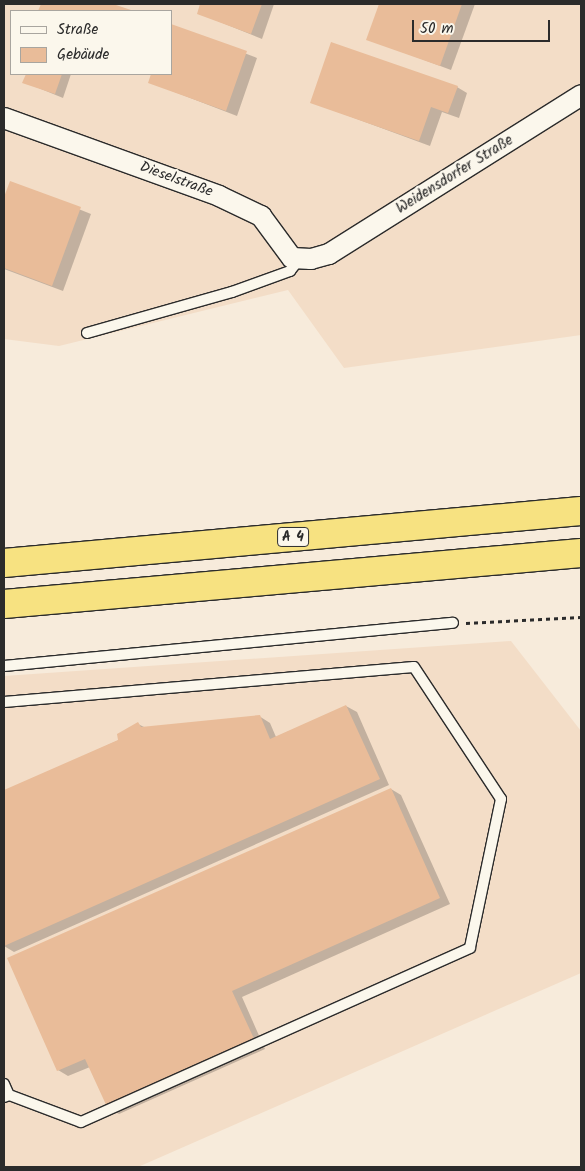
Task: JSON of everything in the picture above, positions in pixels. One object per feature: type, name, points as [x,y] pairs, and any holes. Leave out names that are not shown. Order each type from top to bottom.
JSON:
[{"type":"highway","name":"A 4","points":[[4,563],[581,511]]},
{"type":"highway","points":[[4,604],[581,553]]},
{"type":"street","name":"Weidensdorfer Straße","points":[[300,258],[329,254],[581,95]]},
{"type":"street","name":"Dieselstraße","points":[[4,118],[219,196],[261,216],[292,258],[300,258]]},
{"type":"lane","points":[[87,333],[232,292],[290,271],[300,258]]},
{"type":"lane","points":[[4,666],[453,623]]},
{"type":"lane","points":[[4,702],[414,667],[501,799],[470,948],[81,1122],[6,1096],[4,1084]]},
{"type":"path","points":[[453,623],[581,617]]},
{"type":"shaded area","points":[[4,4],[581,4],[581,335],[344,368],[288,290],[59,346],[4,339]]},
{"type":"shaded area","points":[[511,641],[581,731],[581,973],[138,1167],[4,1167],[4,676]]},
{"type":"building","points":[[41,4],[113,4],[131,10],[38,10]]},
{"type":"building","points":[[200,4],[262,4],[251,34],[197,14]]},
{"type":"building","points":[[379,4],[462,4],[440,66],[366,40]]},
{"type":"building","points":[[172,24],[247,51],[226,111],[148,83],[151,75],[172,75]]},
{"type":"building","points":[[331,42],[458,86],[448,113],[431,107],[419,141],[310,103]]},
{"type":"building","points":[[26,75],[62,75],[55,94],[22,83]]},
{"type":"building","points":[[10,181],[81,207],[52,286],[4,268],[4,197]]},
{"type":"building","points":[[346,705],[380,779],[4,946],[4,790],[118,740],[117,734],[138,722],[141,727],[260,715],[270,739]]},
{"type":"building","points":[[391,788],[440,898],[232,991],[256,1043],[108,1109],[85,1059],[57,1071],[7,958]]}]
